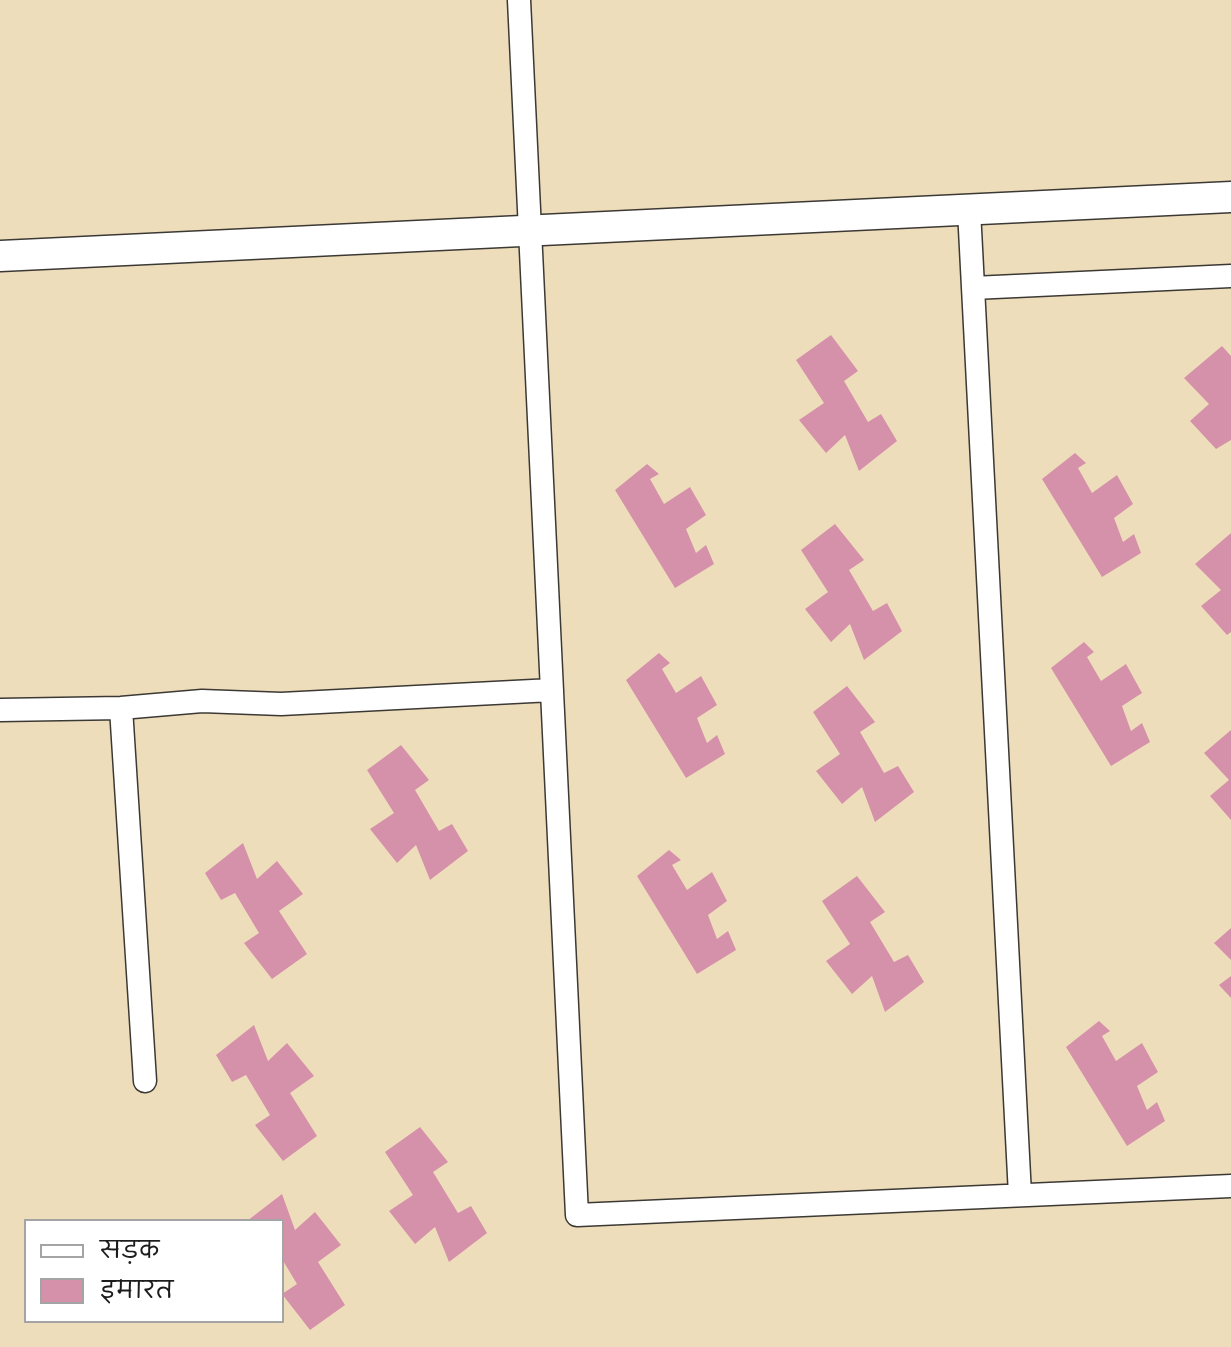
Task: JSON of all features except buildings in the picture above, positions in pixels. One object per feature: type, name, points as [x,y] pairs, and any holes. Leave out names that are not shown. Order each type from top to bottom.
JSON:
[{"type":"street","points":[[519,0],[577,1215],[1231,1186]]},
{"type":"street","points":[[0,256],[1231,197]]},
{"type":"street","points":[[969,210],[1020,1195]]},
{"type":"street","points":[[973,288],[1231,276]]},
{"type":"street","points":[[0,710],[121,708],[202,701],[281,704],[552,690]]},
{"type":"street","points":[[121,708],[145,1081]]}]
